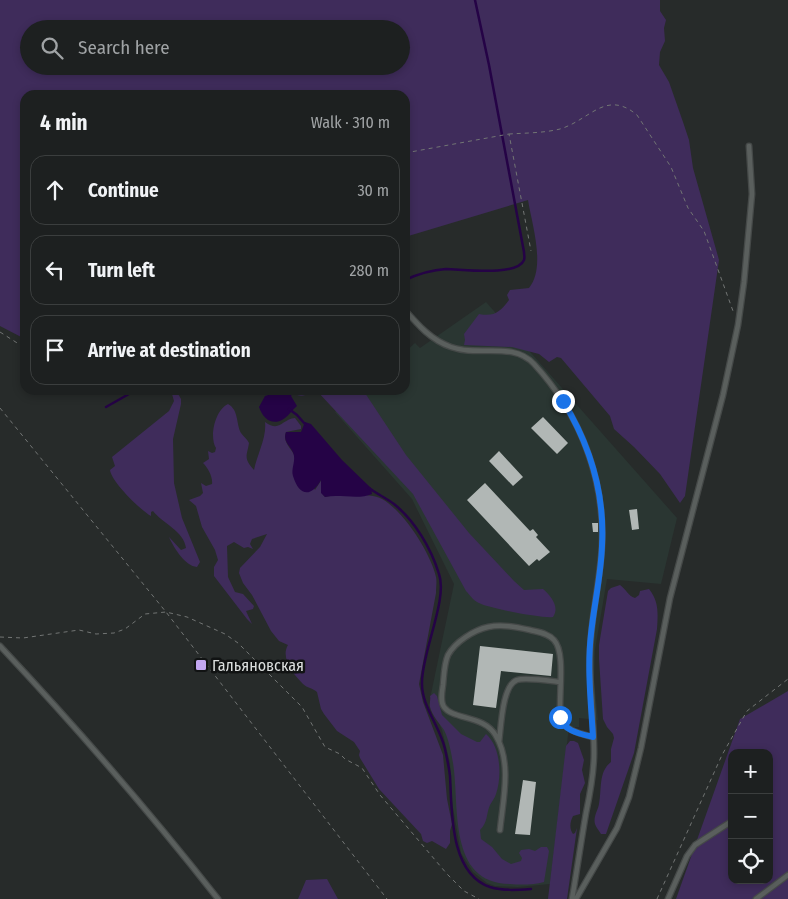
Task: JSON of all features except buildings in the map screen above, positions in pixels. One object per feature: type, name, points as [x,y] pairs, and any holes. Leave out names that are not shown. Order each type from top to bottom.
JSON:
[{"type":"lane","points":[[576,899],[617,828],[632,787],[670,598],[723,395],[738,324],[752,194],[749,146]]},
{"type":"lane","points":[[410,315],[429,336],[447,346],[466,350],[513,352],[527,358],[563,401],[583,439],[597,482],[602,512],[601,561],[591,634],[590,660],[594,754],[592,781],[572,899]]},
{"type":"lane","points":[[500,830],[505,763],[500,742],[488,726],[476,719],[452,713],[443,706],[446,662],[453,647],[469,635],[488,627],[504,626],[542,633],[554,640],[560,651],[561,722],[565,727],[593,737]]},
{"type":"lane","points":[[0,646],[38,686],[150,815],[218,899]]},
{"type":"lane","points":[[500,742],[506,694],[511,683],[519,679],[560,682]]},
{"type":"lane","points":[[668,899],[687,856],[695,845],[728,824]]},
{"type":"lane","points":[[756,899],[788,876]]},
{"type":"path","points":[[410,152],[509,134],[558,129],[576,123],[606,105],[622,105],[630,109],[637,115],[671,167],[682,196],[704,231],[738,324]]},
{"type":"path","points":[[509,134],[530,251]]},
{"type":"path","points":[[0,332],[20,345]]},
{"type":"path","points":[[0,408],[166,612],[387,899]]},
{"type":"path","points":[[0,637],[23,638],[80,630],[96,634],[114,633],[125,629],[145,614],[166,612],[187,617],[225,634],[238,642],[302,707],[325,747],[362,768],[380,795],[447,874],[464,891],[479,899]]},
{"type":"path","points":[[658,899],[722,756],[746,711],[788,679]]},
{"type":"shaded area","points":[[0,0],[660,0],[660,11],[666,20],[664,28],[665,41],[660,52],[659,65],[669,82],[689,140],[693,168],[719,260],[685,496],[680,503],[660,474],[614,429],[610,416],[561,358],[557,357],[549,362],[539,354],[512,347],[464,345],[464,334],[479,314],[493,314],[503,308],[509,300],[507,295],[510,290],[529,288],[537,269],[535,233],[528,200],[410,235],[410,90],[20,90],[20,336],[0,326]]},
{"type":"shaded area","points":[[486,302],[677,518],[661,584],[607,579],[595,650],[594,679],[598,720],[579,718],[579,727],[569,727],[550,884],[518,887],[495,886],[487,883],[473,872],[461,853],[452,802],[450,763],[431,694],[454,584],[412,499],[335,412],[355,395],[410,395],[410,348],[415,343],[420,348]]},
{"type":"shaded area","points":[[172,395],[179,395],[181,404],[173,439],[174,483],[182,518],[200,562],[197,567],[184,560],[174,546],[169,537],[181,550],[186,548],[177,532],[153,511],[151,516],[133,502],[115,481],[110,470],[115,466],[112,457],[169,411],[174,401]]},
{"type":"shaded area","points":[[292,395],[297,406],[281,421],[273,422],[263,415],[259,407],[265,396]]},
{"type":"shaded area","points":[[321,395],[366,395],[406,455],[469,533],[524,590],[543,589],[549,595],[556,609],[553,617],[503,610],[474,600],[466,591],[413,494]]},
{"type":"shaded area","points":[[228,404],[236,413],[239,429],[249,443],[247,460],[254,470],[263,440],[265,422],[278,426],[295,418],[301,429],[286,432],[285,439],[315,490],[322,479],[321,491],[325,497],[354,495],[382,499],[399,513],[423,545],[429,557],[436,577],[436,593],[419,684],[423,702],[443,755],[447,799],[452,824],[450,843],[446,849],[432,841],[427,843],[423,841],[421,834],[379,789],[360,758],[360,751],[354,742],[337,731],[324,714],[317,692],[303,684],[289,666],[286,655],[288,645],[279,641],[271,631],[239,573],[240,568],[260,547],[267,534],[252,539],[250,544],[253,549],[244,548],[234,542],[227,546],[228,577],[235,592],[243,594],[254,606],[253,609],[246,611],[252,624],[214,576],[214,567],[218,560],[215,550],[202,527],[196,506],[189,500],[203,493],[201,483],[206,486],[212,484],[210,473],[203,463],[209,459],[208,451],[215,452],[213,431],[220,412]]},
{"type":"shaded area","points":[[305,422],[311,424],[342,460],[371,488],[372,494],[361,497],[325,497],[321,493],[321,480],[309,492],[298,488],[293,473],[293,453],[285,436],[286,432],[301,432]]},
{"type":"shaded area","points":[[620,585],[635,598],[639,595],[640,591],[649,589],[655,598],[658,613],[657,629],[634,753],[606,834],[601,834],[595,825],[595,819],[599,804],[602,776],[611,762],[611,749],[614,738],[603,719],[599,645],[608,591]]},
{"type":"shaded area","points":[[788,691],[788,899],[676,899],[728,753],[728,884],[773,884],[773,749],[729,749],[740,719]]},
{"type":"shaded area","points":[[434,693],[437,696],[442,715],[461,734],[480,742],[486,734],[495,746],[499,762],[498,787],[480,830],[481,839],[492,847],[502,859],[511,864],[521,861],[522,858],[519,853],[521,850],[529,849],[535,851],[541,847],[547,847],[549,851],[544,882],[518,885],[490,880],[476,871],[466,857],[458,820],[450,746],[444,730],[430,707],[430,696]]},
{"type":"shaded area","points":[[570,741],[578,743],[584,760],[582,770],[585,783],[580,794],[580,814],[573,816],[571,823],[573,834],[577,828],[567,899],[548,899],[566,746]]},
{"type":"shaded area","points":[[327,879],[338,899],[298,899],[306,880]]},
{"type":"waterway","points":[[410,278],[446,269],[488,271],[511,269],[524,260],[489,65],[475,0]]},
{"type":"waterway","points":[[106,407],[127,395]]},
{"type":"waterway","points":[[289,409],[305,424]]},
{"type":"waterway","points":[[369,488],[394,504],[409,518],[432,554],[439,574],[441,585],[438,611],[423,670],[422,691],[445,749],[450,776],[455,839],[460,854],[467,868],[477,880],[490,887],[505,890],[531,889]]},
{"type":"place","name":"Гальяновская","points":[[201,665]]},
{"type":"route","points":[[560,717],[565,727],[593,737],[590,647],[602,546],[602,512],[597,482],[588,451],[577,424],[563,401]]}]
